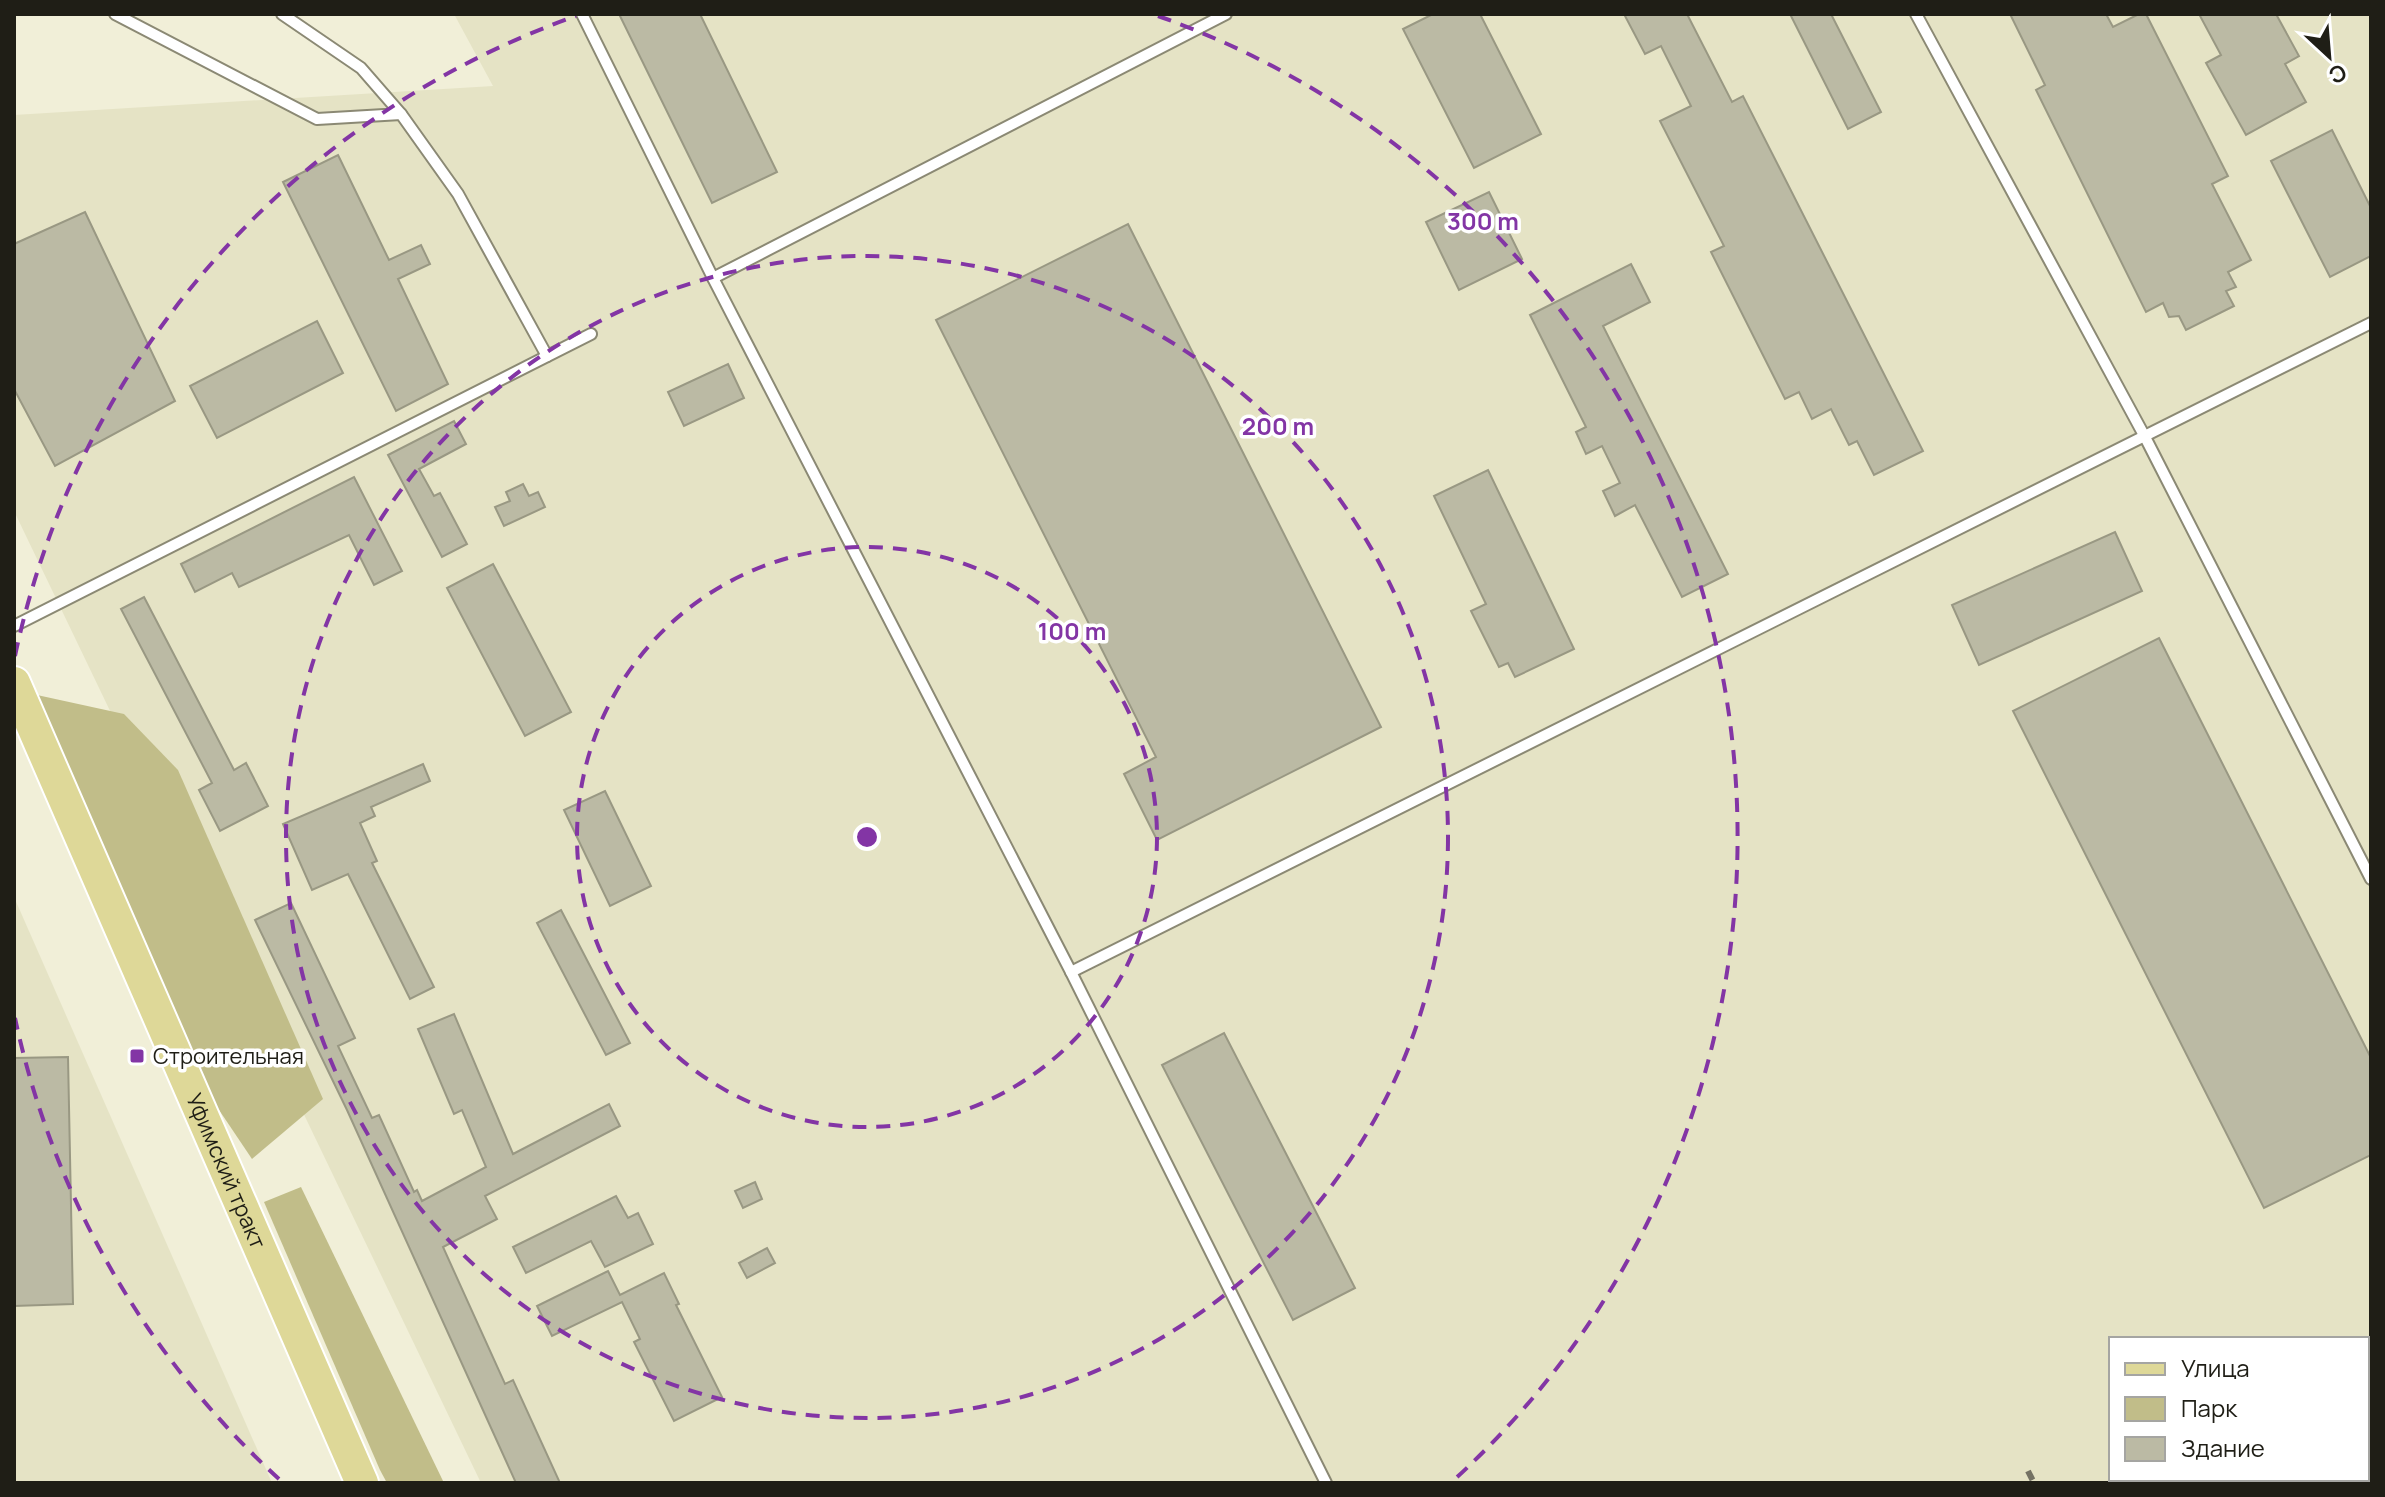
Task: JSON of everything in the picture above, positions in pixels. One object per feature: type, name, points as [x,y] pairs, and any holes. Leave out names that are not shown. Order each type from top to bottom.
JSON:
[{"type":"main road","name":"Уфимский тракт","points":[[14,683],[362,1483]]},
{"type":"lane","points":[[115,14],[317,119],[401,114]]},
{"type":"lane","points":[[282,14],[361,68],[401,114],[458,194],[547,356]]},
{"type":"lane","points":[[582,14],[713,278],[1071,972],[1326,1483]]},
{"type":"lane","points":[[713,278],[1226,14]]},
{"type":"lane","points":[[1916,14],[2145,437],[2371,879]]},
{"type":"lane","points":[[1071,972],[2371,323]]},
{"type":"lane","points":[[14,626],[591,334]]},
{"type":"shaded area","points":[[454,14],[2371,14],[2371,1483],[481,1483],[14,511],[14,115],[493,86]]},
{"type":"shaded area","points":[[14,897],[272,1483],[14,1483]]},
{"type":"green space","points":[[37,695],[124,714],[178,770],[323,1099],[252,1159],[215,1104]]},
{"type":"green space","points":[[301,1187],[444,1483],[387,1483],[380,1470],[264,1202]]},
{"type":"building","points":[[619,14],[700,14],[777,172],[712,203]]},
{"type":"building","points":[[1433,14],[1480,14],[1541,134],[1474,168],[1403,29]]},
{"type":"building","points":[[1624,14],[1687,14],[1732,102],[1743,96],[1923,451],[1874,475],[1857,441],[1849,445],[1831,409],[1812,419],[1799,392],[1785,399],[1711,252],[1724,246],[1660,121],[1691,106],[1661,46],[1645,54]]},
{"type":"building","points":[[1790,14],[1831,14],[1881,112],[1848,129]]},
{"type":"building","points":[[2010,14],[2106,14],[2113,27],[2139,14],[2146,14],[2228,176],[2212,184],[2251,260],[2228,272],[2236,287],[2226,291],[2234,306],[2186,330],[2179,316],[2169,317],[2163,303],[2146,312],[2036,90],[2045,85]]},
{"type":"building","points":[[2199,14],[2276,14],[2299,56],[2285,64],[2306,102],[2246,135],[2206,63],[2221,55]]},
{"type":"building","points":[[2332,130],[2371,208],[2371,256],[2330,277],[2271,161]]},
{"type":"building","points":[[338,155],[389,260],[421,245],[430,264],[398,279],[448,384],[396,411],[283,182]]},
{"type":"building","points":[[1489,192],[1522,259],[1459,290],[1426,222]]},
{"type":"building","points":[[85,212],[175,401],[55,466],[14,389],[14,244]]},
{"type":"building","points":[[1128,224],[1381,727],[1157,840],[1124,774],[1156,757],[936,320]]},
{"type":"building","points":[[1631,264],[1650,302],[1603,326],[1728,574],[1682,597],[1635,505],[1615,516],[1603,491],[1620,483],[1602,446],[1586,454],[1576,432],[1586,427],[1530,315]]},
{"type":"building","points":[[317,321],[343,373],[217,438],[190,386]]},
{"type":"building","points":[[728,364],[744,398],[684,426],[668,392]]},
{"type":"building","points":[[454,421],[466,444],[419,469],[434,496],[440,493],[467,544],[442,557],[388,455]]},
{"type":"building","points":[[1488,470],[1574,649],[1515,677],[1508,663],[1499,667],[1471,611],[1486,604],[1434,496]]},
{"type":"building","points":[[354,477],[402,571],[374,585],[349,535],[239,587],[232,573],[195,592],[181,564]]},
{"type":"building","points":[[523,484],[529,496],[538,492],[545,507],[504,526],[495,507],[510,501],[506,492]]},
{"type":"building","points":[[2115,532],[2142,591],[1979,665],[1952,605]]},
{"type":"building","points":[[493,564],[571,712],[525,736],[447,588]]},
{"type":"building","points":[[144,597],[234,770],[246,763],[268,806],[220,831],[199,790],[212,783],[121,609]]},
{"type":"building","points":[[2159,638],[2371,1058],[2371,1155],[2264,1208],[2013,711]]},
{"type":"building","points":[[423,764],[430,781],[371,807],[375,816],[360,823],[377,861],[372,863],[434,987],[410,999],[348,874],[312,890],[283,824]]},
{"type":"building","points":[[605,791],[651,886],[610,906],[564,810]]},
{"type":"building","points":[[291,903],[355,1038],[338,1046],[372,1118],[379,1115],[414,1192],[417,1190],[422,1201],[486,1167],[462,1110],[454,1114],[418,1029],[454,1014],[513,1154],[609,1104],[620,1126],[485,1196],[497,1219],[443,1247],[505,1384],[513,1380],[560,1483],[516,1483],[347,1110],[255,920]]},
{"type":"building","points":[[561,910],[630,1043],[606,1055],[537,923]]},
{"type":"building","points":[[1224,1033],[1355,1288],[1293,1320],[1162,1065]]},
{"type":"building","points":[[68,1057],[73,1304],[14,1306],[14,1058]]},
{"type":"building","points":[[755,1182],[762,1199],[743,1208],[735,1191]]},
{"type":"building","points":[[616,1196],[628,1218],[638,1213],[653,1244],[605,1267],[591,1241],[526,1273],[513,1247]]},
{"type":"building","points":[[767,1248],[775,1263],[747,1278],[739,1263]]},
{"type":"building","points":[[608,1271],[620,1295],[664,1273],[679,1304],[676,1305],[722,1397],[674,1421],[634,1342],[640,1339],[622,1302],[552,1336],[537,1306]]},
{"type":"railway","points":[[2028,1471],[2034,1483]]},
{"type":"place","name":"Строительная","points":[[137,1056]]}]
